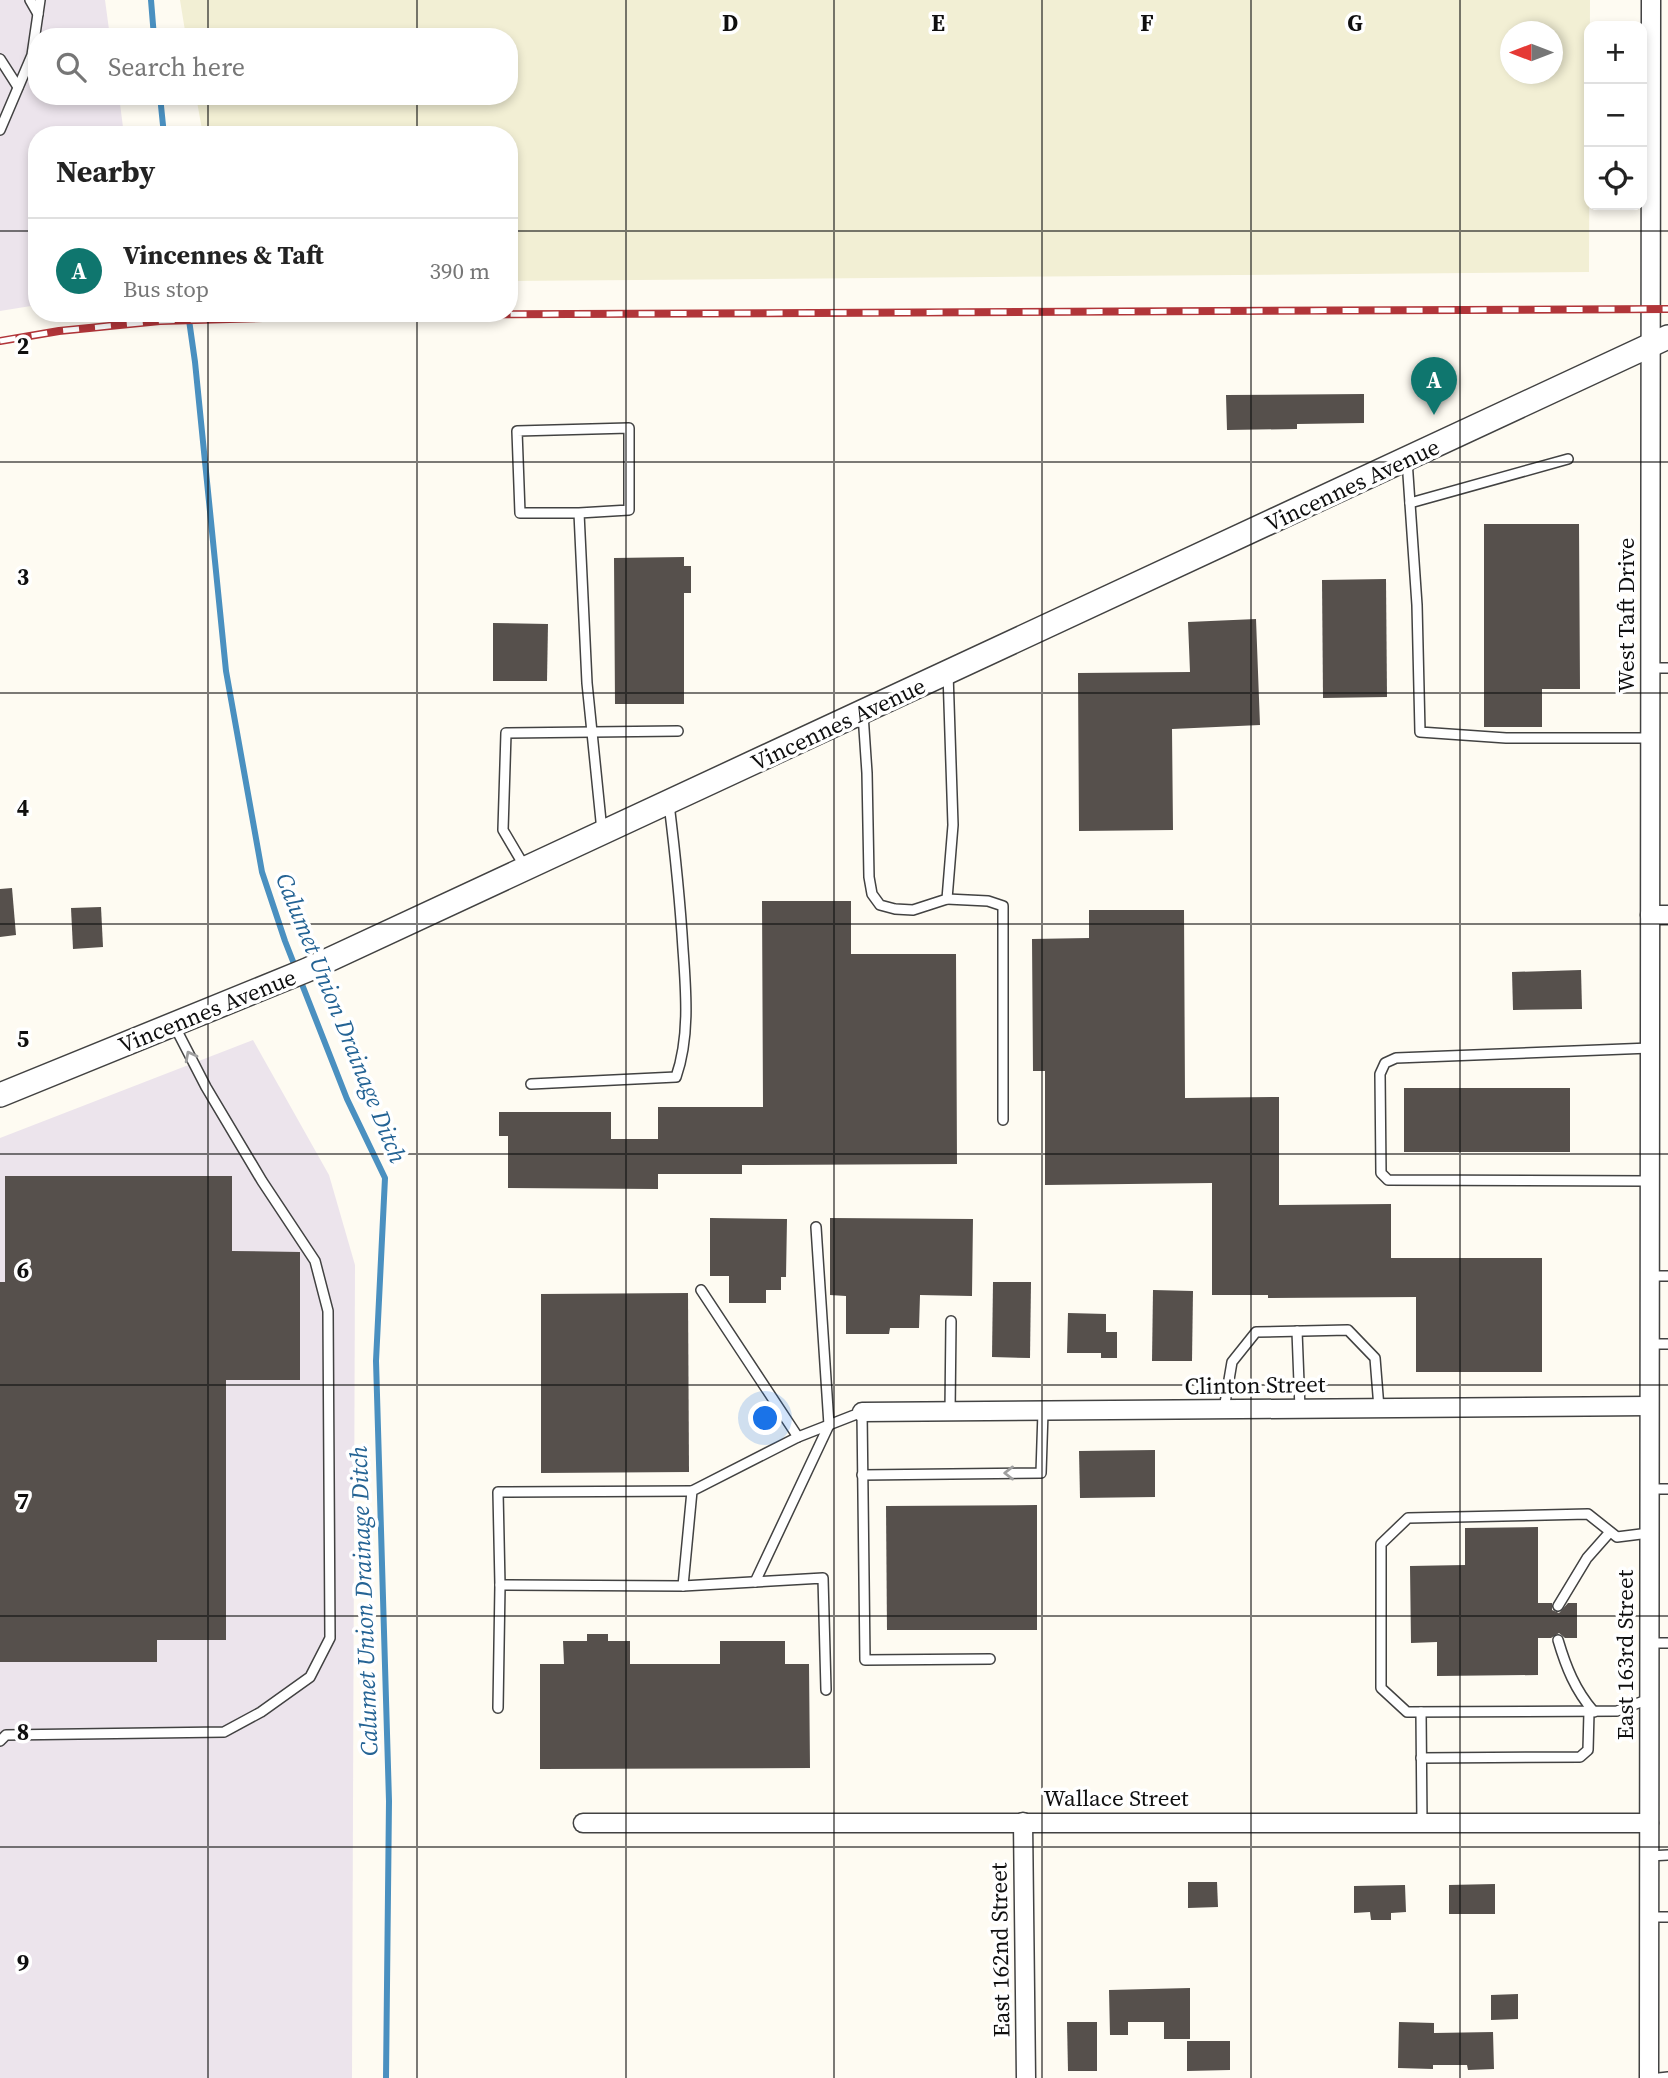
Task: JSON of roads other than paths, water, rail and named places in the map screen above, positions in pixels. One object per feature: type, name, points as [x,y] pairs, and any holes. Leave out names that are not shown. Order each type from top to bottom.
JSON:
[{"type":"street","name":"West Taft Drive","points":[[1649,1231],[1650,1048],[1659,915],[1650,738],[1659,668],[1660,342],[1651,0]]},
{"type":"street","name":"Vincennes Avenue","points":[[0,1095],[307,971],[1660,342]]},
{"type":"street","name":"East 163rd Street","points":[[1649,1231],[1649,2078]]},
{"type":"street","name":"Clinton Street","points":[[862,1412],[1649,1406]]},
{"type":"street","name":"East 162nd Street","points":[[1023,1822],[1026,2078]]},
{"type":"street","name":"Wallace Street","points":[[583,1823],[1649,1823]]},
{"type":"lane","points":[[30,0],[38,14]]},
{"type":"lane","points":[[36,28],[40,0]]},
{"type":"lane","points":[[0,59],[18,87]]},
{"type":"lane","points":[[0,130],[28,64]]},
{"type":"lane","points":[[628,428],[629,510],[579,513],[520,513],[517,431],[628,428]]},
{"type":"lane","points":[[1410,503],[1568,459]]},
{"type":"lane","points":[[1407,460],[1417,605],[1420,732],[1506,738],[1650,738]]},
{"type":"lane","points":[[579,513],[590,733],[602,832]]},
{"type":"lane","points":[[947,899],[953,825],[948,673]]},
{"type":"lane","points":[[863,713],[869,877],[872,894],[880,905],[895,909],[913,909],[947,899],[988,901],[1003,906],[1003,1120]]},
{"type":"lane","points":[[526,869],[503,830],[506,733],[678,731]]},
{"type":"lane","points":[[531,1084],[676,1077],[686,1011],[679,887],[669,802]]},
{"type":"lane","points":[[0,1741],[6,1735],[224,1732],[261,1712],[310,1678],[330,1638],[328,1311],[315,1261],[262,1181],[206,1087],[174,1025]]},
{"type":"lane","points":[[1649,1181],[1388,1180],[1381,1173],[1380,1073],[1385,1063],[1396,1058],[1650,1048]]},
{"type":"lane","points":[[755,1582],[829,1425],[816,1227]]},
{"type":"lane","points":[[1649,1276],[1668,1276]]},
{"type":"lane","points":[[701,1290],[798,1437]]},
{"type":"lane","points":[[950,1412],[951,1321]]},
{"type":"lane","points":[[1224,1409],[1232,1362],[1256,1332],[1348,1330],[1375,1358],[1379,1408]]},
{"type":"lane","points":[[1297,1331],[1300,1409]]},
{"type":"lane","points":[[1649,1344],[1668,1343]]},
{"type":"lane","points":[[498,1709],[498,1492],[692,1490],[798,1437],[862,1412],[865,1660],[990,1659]]},
{"type":"lane","points":[[862,1475],[1041,1473],[1043,1412]]},
{"type":"lane","points":[[1649,1489],[1668,1489]]},
{"type":"lane","points":[[683,1586],[692,1490]]},
{"type":"lane","points":[[1649,1533],[1617,1537],[1587,1514],[1408,1518],[1381,1545],[1381,1688],[1407,1712],[1617,1711],[1649,1699]]},
{"type":"lane","points":[[1558,1606],[1587,1558],[1610,1532]]},
{"type":"lane","points":[[499,1584],[683,1586],[823,1578],[826,1690]]},
{"type":"lane","points":[[1421,1758],[1580,1757],[1588,1750],[1591,1712],[1567,1672],[1558,1640]]},
{"type":"lane","points":[[1649,1643],[1668,1643]]},
{"type":"lane","points":[[1421,1712],[1422,1823]]},
{"type":"lane","points":[[1649,1856],[1668,1855]]},
{"type":"lane","points":[[1649,1917],[1668,1917]]},
{"type":"lane","points":[[1659,2078],[1668,2077]]},
{"type":"waterway","name":"Calumet Union Drainage Ditch","points":[[151,0],[153,28]]},
{"type":"waterway","name":"Calumet Union Drainage Ditch","points":[[161,105],[163,126]]},
{"type":"waterway","name":"Calumet Union Drainage Ditch","points":[[189,322],[226,671],[262,872],[285,941],[347,1099],[385,1178],[376,1361],[389,1801],[386,2078]]},
{"type":"railway","points":[[518,314],[1668,309]]},
{"type":"railway","points":[[0,341],[59,331],[150,322]]},
{"type":"place","name":"Vincennes & Taft","points":[[1434,415]]}]
